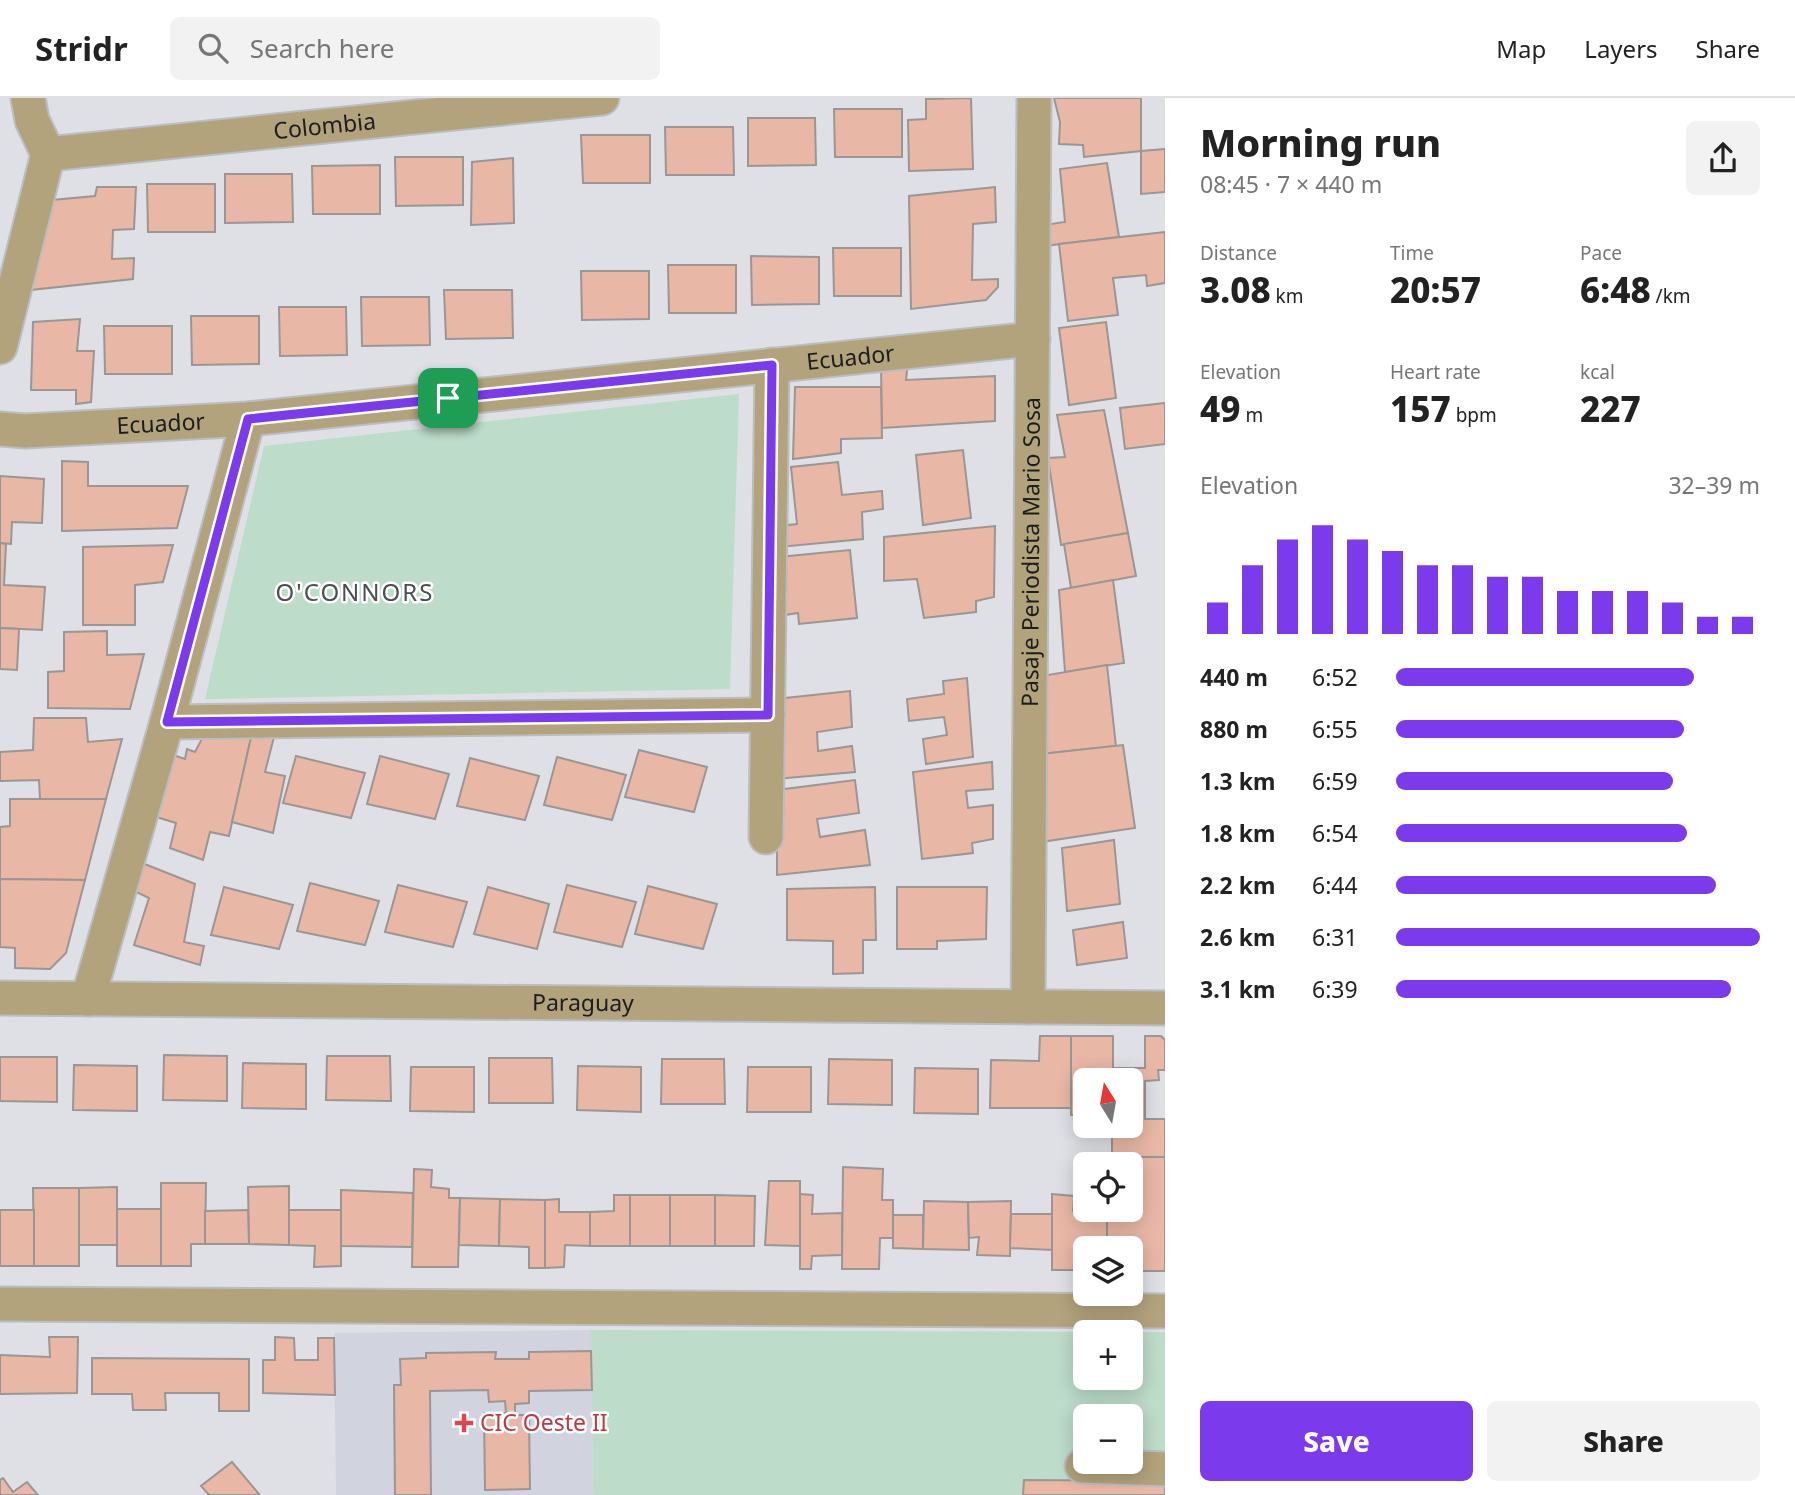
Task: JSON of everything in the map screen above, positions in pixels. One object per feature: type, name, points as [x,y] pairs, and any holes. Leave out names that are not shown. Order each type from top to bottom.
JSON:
[{"type":"street","points":[[0,347],[48,154],[32,120],[28,98]]},
{"type":"street","name":"Colombia","points":[[48,154],[602,98]]},
{"type":"street","name":"Pasaje Periodista Mario Sosa","points":[[1028,1007],[1034,98]]},
{"type":"street","name":"Ecuador","points":[[0,429],[25,431],[248,419],[1033,339]]},
{"type":"street","points":[[766,837],[772,365]]},
{"type":"street","points":[[88,999],[167,722],[248,419]]},
{"type":"street","points":[[167,722],[768,715]]},
{"type":"street","name":"Paraguay","points":[[0,998],[1165,1008]]},
{"type":"street","points":[[0,1304],[1165,1311]]},
{"type":"street","points":[[1143,1468],[1165,1469]]},
{"type":"shaded area","name":"CIC Oeste II","points":[[591,1330],[593,1495],[336,1495],[334,1333]]},
{"type":"green space","points":[[739,394],[730,689],[205,699],[264,446]]},
{"type":"green space","points":[[591,1330],[1073,1332],[1073,1390],[1143,1390],[1143,1332],[1165,1332],[1165,1481],[1024,1480],[1023,1495],[593,1495]]},
{"type":"building","points":[[971,98],[973,169],[909,171],[908,120],[926,119],[926,99]]},
{"type":"building","points":[[1054,98],[1141,98],[1141,151],[1084,157],[1083,145],[1059,144],[1060,122]]},
{"type":"building","points":[[834,109],[902,109],[902,157],[835,157]]},
{"type":"building","points":[[748,118],[815,118],[816,165],[748,166]]},
{"type":"building","points":[[665,127],[733,127],[734,175],[666,175]]},
{"type":"building","points":[[581,135],[650,135],[650,183],[583,183]]},
{"type":"building","points":[[1165,149],[1165,192],[1141,194],[1141,151]]},
{"type":"building","points":[[395,157],[463,157],[463,205],[396,206]]},
{"type":"building","points":[[513,158],[514,223],[471,225],[472,162]]},
{"type":"building","points":[[1107,163],[1119,237],[1044,246],[1044,225],[1065,222],[1060,169]]},
{"type":"building","points":[[380,165],[380,214],[313,214],[312,166]]},
{"type":"building","points":[[225,174],[292,174],[293,222],[225,223]]},
{"type":"building","points":[[147,184],[215,184],[215,232],[148,232]]},
{"type":"building","points":[[97,187],[136,187],[134,229],[113,230],[112,259],[134,258],[133,279],[30,290],[52,200],[95,196]]},
{"type":"building","points":[[995,187],[996,222],[973,224],[972,280],[998,279],[998,287],[986,300],[911,309],[909,196]]},
{"type":"building","points":[[1165,232],[1165,283],[1147,286],[1146,275],[1113,278],[1118,315],[1068,321],[1059,244]]},
{"type":"building","points":[[833,248],[901,248],[901,296],[834,296]]},
{"type":"building","points":[[751,256],[819,257],[819,304],[752,305]]},
{"type":"building","points":[[668,265],[736,265],[736,313],[669,313]]},
{"type":"building","points":[[581,271],[649,271],[649,319],[582,320]]},
{"type":"building","points":[[444,290],[512,290],[513,338],[446,339]]},
{"type":"building","points":[[361,297],[429,297],[430,345],[362,346]]},
{"type":"building","points":[[279,307],[346,307],[347,355],[280,356]]},
{"type":"building","points":[[191,316],[259,316],[259,364],[192,365]]},
{"type":"building","points":[[80,319],[77,351],[94,351],[91,402],[76,404],[76,390],[31,390],[33,322]]},
{"type":"building","points":[[1106,322],[1116,398],[1069,405],[1059,328]]},
{"type":"building","points":[[104,326],[172,326],[172,374],[105,374]]},
{"type":"building","points":[[908,362],[906,380],[995,376],[995,421],[882,428],[881,365]]},
{"type":"building","points":[[795,387],[881,387],[882,438],[841,439],[841,453],[793,459]]},
{"type":"building","points":[[1165,403],[1165,444],[1125,449],[1120,408]]},
{"type":"building","points":[[1104,410],[1128,533],[1061,545],[1048,458],[1065,457],[1057,415]]},
{"type":"building","points":[[963,450],[971,518],[923,525],[916,455]]},
{"type":"building","points":[[62,461],[88,462],[88,486],[188,486],[177,528],[62,531]]},
{"type":"building","points":[[838,462],[842,495],[882,491],[883,509],[862,512],[863,539],[779,547],[779,526],[797,524],[791,467]]},
{"type":"building","points":[[0,476],[44,479],[42,523],[12,522],[11,544],[0,543]]},
{"type":"building","points":[[995,526],[994,597],[976,601],[976,612],[924,618],[917,579],[884,581],[884,537]]},
{"type":"building","points":[[1128,533],[1136,576],[1071,588],[1064,544]]},
{"type":"building","points":[[0,543],[6,544],[4,585],[45,587],[42,630],[0,628]]},
{"type":"building","points":[[173,545],[163,582],[135,585],[135,625],[83,625],[83,547]]},
{"type":"building","points":[[850,550],[857,618],[799,624],[798,613],[779,616],[779,557]]},
{"type":"building","points":[[1113,580],[1124,663],[1065,672],[1059,590]]},
{"type":"building","points":[[0,628],[19,629],[17,670],[0,669]]},
{"type":"building","points":[[107,631],[107,655],[144,654],[130,709],[48,708],[48,672],[64,671],[64,632]]},
{"type":"building","points":[[1107,665],[1116,746],[1041,754],[1042,676]]},
{"type":"building","points":[[967,678],[973,757],[926,764],[923,739],[947,735],[944,717],[909,721],[907,699],[944,694],[943,681]]},
{"type":"building","points":[[850,691],[852,727],[817,732],[818,751],[852,746],[855,772],[776,779],[776,699]]},
{"type":"building","points":[[34,718],[86,718],[88,742],[122,739],[106,799],[40,799],[39,780],[0,781],[0,752],[33,750]]},
{"type":"building","points":[[205,733],[252,733],[229,836],[210,832],[203,860],[170,848],[176,823],[150,815],[167,753],[185,759],[187,749],[195,752]]},
{"type":"building","points":[[252,733],[275,733],[265,772],[285,776],[273,833],[232,822]]},
{"type":"building","points":[[1123,745],[1135,828],[1041,842],[1041,754]]},
{"type":"building","points":[[639,750],[707,767],[694,812],[625,797]]},
{"type":"building","points":[[296,756],[365,773],[351,818],[283,803]]},
{"type":"building","points":[[380,756],[449,774],[435,819],[367,804]]},
{"type":"building","points":[[557,757],[626,775],[612,820],[544,805]]},
{"type":"building","points":[[470,758],[539,776],[525,820],[457,806]]},
{"type":"building","points":[[992,762],[993,789],[966,791],[968,808],[993,805],[993,839],[972,843],[973,853],[922,859],[913,772]]},
{"type":"building","points":[[855,780],[859,813],[817,819],[820,837],[865,830],[870,865],[777,875],[777,790]]},
{"type":"building","points":[[10,799],[106,799],[85,880],[0,879],[0,827],[10,826]]},
{"type":"building","points":[[1114,840],[1120,904],[1067,911],[1062,848]]},
{"type":"building","points":[[137,861],[195,884],[184,942],[204,946],[200,965],[134,945],[149,898],[130,889]]},
{"type":"building","points":[[0,879],[85,880],[66,953],[50,969],[15,968],[15,948],[0,947]]},
{"type":"building","points":[[310,883],[379,901],[365,945],[297,931]]},
{"type":"building","points":[[398,885],[467,902],[453,947],[385,932]]},
{"type":"building","points":[[567,885],[636,902],[622,947],[554,932]]},
{"type":"building","points":[[648,886],[717,904],[703,949],[635,934]]},
{"type":"building","points":[[224,887],[293,905],[279,949],[211,935]]},
{"type":"building","points":[[488,887],[549,904],[537,949],[474,934]]},
{"type":"building","points":[[875,887],[876,940],[863,940],[863,973],[833,974],[833,941],[787,940],[787,889]]},
{"type":"building","points":[[897,887],[987,887],[986,939],[937,941],[937,949],[897,949]]},
{"type":"building","points":[[1123,922],[1127,958],[1077,965],[1073,930]]},
{"type":"building","points":[[1040,1036],[1071,1036],[1071,1108],[990,1108],[991,1060],[1039,1061]]},
{"type":"building","points":[[1071,1036],[1113,1036],[1113,1068],[1073,1068],[1071,1115]]},
{"type":"building","points":[[1145,1036],[1161,1036],[1165,1040],[1165,1070],[1158,1070],[1159,1080],[1145,1081],[1145,1119],[1165,1119],[1165,1157],[1143,1157],[1143,1152],[1112,1152],[1112,1138],[1143,1138]]},
{"type":"building","points":[[164,1055],[227,1056],[227,1101],[163,1100]]},
{"type":"building","points":[[327,1056],[390,1056],[391,1101],[326,1100]]},
{"type":"building","points":[[0,1057],[57,1057],[57,1102],[0,1101]]},
{"type":"building","points":[[489,1058],[552,1058],[553,1103],[489,1103]]},
{"type":"building","points":[[662,1059],[724,1059],[725,1104],[661,1104]]},
{"type":"building","points":[[829,1059],[892,1060],[892,1105],[828,1104]]},
{"type":"building","points":[[243,1063],[306,1064],[306,1109],[242,1108]]},
{"type":"building","points":[[74,1065],[137,1066],[137,1111],[73,1110]]},
{"type":"building","points":[[578,1066],[641,1067],[641,1112],[577,1110]]},
{"type":"building","points":[[411,1067],[474,1067],[474,1112],[410,1111]]},
{"type":"building","points":[[748,1067],[811,1067],[811,1112],[747,1112]]},
{"type":"building","points":[[915,1068],[978,1069],[978,1114],[914,1113]]},
{"type":"building","points":[[1143,1157],[1165,1157],[1165,1271],[1143,1271],[1143,1236],[1107,1236],[1107,1222],[1143,1222]]},
{"type":"building","points":[[843,1167],[883,1169],[882,1200],[893,1200],[893,1238],[880,1238],[879,1269],[842,1269]]},
{"type":"building","points":[[414,1169],[432,1170],[431,1187],[449,1189],[449,1198],[460,1198],[458,1267],[412,1267]]},
{"type":"building","points":[[769,1181],[800,1181],[800,1246],[765,1245]]},
{"type":"building","points":[[161,1183],[206,1183],[205,1244],[191,1244],[191,1266],[161,1266]]},
{"type":"building","points":[[289,1186],[289,1245],[249,1244],[248,1187]]},
{"type":"building","points":[[117,1187],[117,1245],[79,1245],[79,1188]]},
{"type":"building","points":[[33,1188],[79,1188],[79,1266],[34,1266]]},
{"type":"building","points":[[341,1190],[413,1193],[412,1247],[341,1246]]},
{"type":"building","points":[[800,1194],[813,1195],[812,1214],[842,1213],[842,1255],[812,1256],[811,1269],[800,1269]]},
{"type":"building","points":[[1052,1194],[1073,1196],[1073,1222],[1107,1222],[1107,1236],[1073,1236],[1073,1270],[1052,1270]]},
{"type":"building","points":[[614,1195],[630,1195],[630,1246],[590,1246],[590,1212],[614,1211]]},
{"type":"building","points":[[630,1195],[670,1195],[670,1246],[630,1246]]},
{"type":"building","points":[[670,1195],[715,1195],[715,1246],[670,1246]]},
{"type":"building","points":[[715,1195],[755,1196],[754,1246],[715,1246]]},
{"type":"building","points":[[460,1198],[500,1199],[499,1246],[459,1245]]},
{"type":"building","points":[[500,1199],[545,1200],[545,1268],[529,1268],[529,1247],[499,1246]]},
{"type":"building","points":[[559,1199],[559,1212],[590,1212],[590,1246],[565,1245],[564,1267],[545,1268],[545,1200]]},
{"type":"building","points":[[924,1201],[968,1202],[969,1250],[923,1249]]},
{"type":"building","points":[[1011,1201],[1010,1256],[977,1255],[979,1237],[969,1238],[968,1202]]},
{"type":"building","points":[[117,1209],[161,1209],[161,1266],[117,1266]]},
{"type":"building","points":[[0,1210],[34,1210],[34,1266],[0,1266]]},
{"type":"building","points":[[248,1210],[249,1244],[205,1244],[205,1211]]},
{"type":"building","points":[[289,1210],[341,1210],[341,1266],[314,1267],[315,1246],[289,1245]]},
{"type":"building","points":[[1011,1214],[1052,1214],[1052,1250],[1010,1248]]},
{"type":"building","points":[[893,1215],[923,1215],[923,1249],[893,1248]]},
{"type":"building","points":[[49,1337],[78,1337],[77,1393],[0,1394],[0,1355],[50,1357]]},
{"type":"building","points":[[275,1337],[294,1338],[295,1360],[318,1360],[318,1338],[334,1338],[335,1395],[263,1393],[263,1360],[275,1360]]},
{"type":"building","points":[[591,1351],[592,1390],[529,1391],[529,1403],[515,1404],[515,1415],[529,1415],[530,1489],[485,1490],[484,1413],[506,1413],[505,1401],[489,1402],[488,1390],[430,1391],[431,1495],[395,1495],[394,1385],[401,1385],[400,1359],[426,1358],[426,1353],[496,1352],[495,1359],[529,1359],[529,1352]]},
{"type":"building","points":[[92,1358],[249,1359],[249,1411],[219,1411],[219,1393],[165,1393],[166,1410],[133,1410],[132,1394],[92,1394]]},
{"type":"building","points":[[232,1462],[259,1494],[209,1495],[201,1486]]},
{"type":"building","points":[[3,1478],[13,1492],[27,1482],[38,1495],[0,1495],[0,1480]]},
{"type":"building","points":[[1024,1480],[1165,1481],[1165,1495],[1023,1495]]},
{"type":"place","name":"CIC Oeste II","points":[[464,1423]]},
{"type":"district","name":"O'CONNORS","points":[[355,593]]},
{"type":"route","points":[[772,365],[768,715],[167,722],[248,419],[448,398],[772,365]]}]
